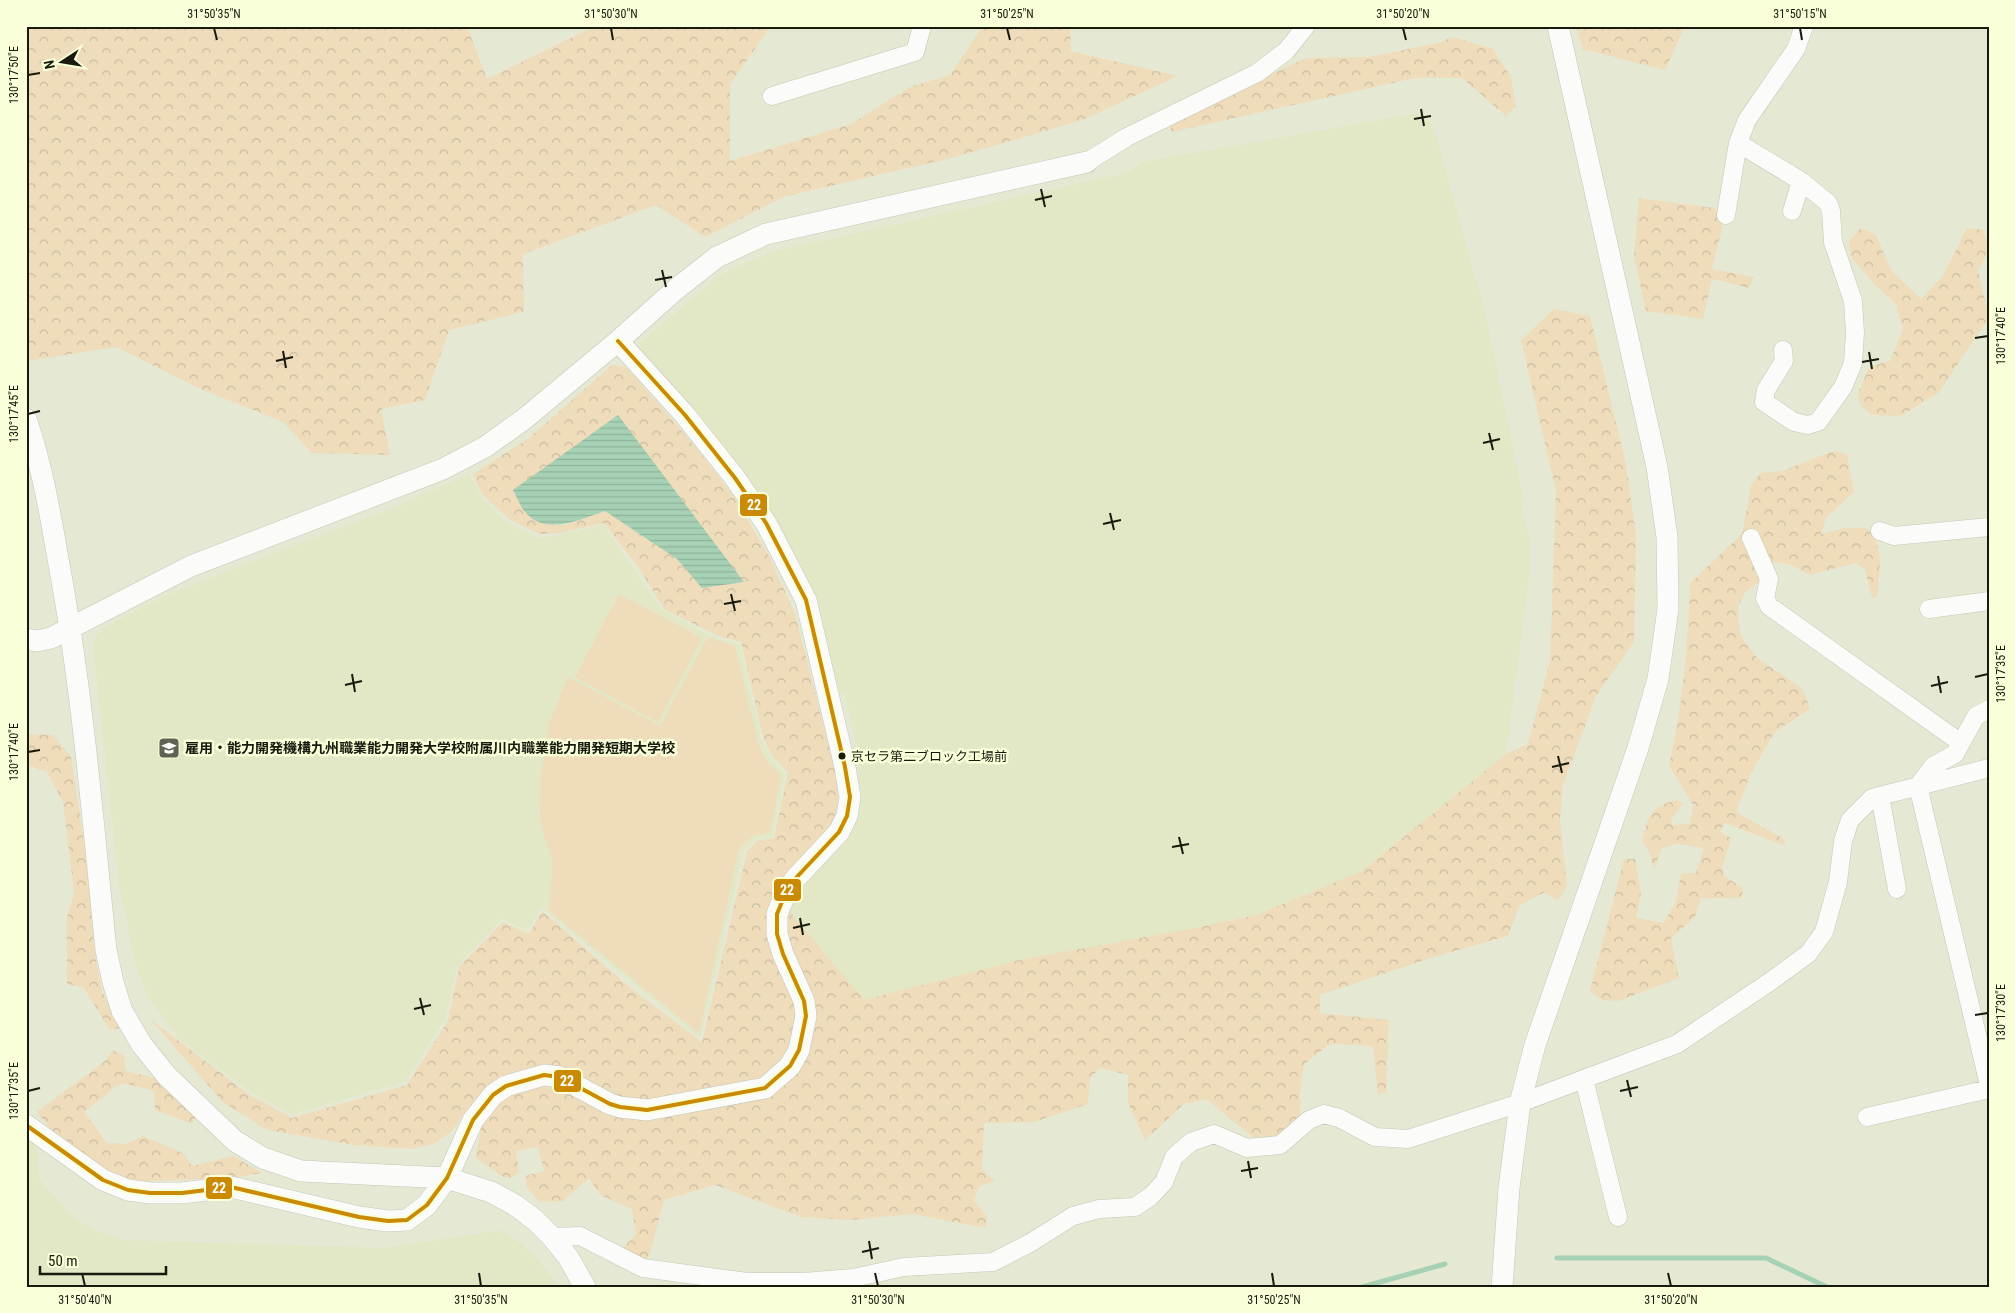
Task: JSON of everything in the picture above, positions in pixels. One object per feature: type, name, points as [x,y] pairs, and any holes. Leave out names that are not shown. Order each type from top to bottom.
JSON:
[{"type":"street","points":[[772,96],[914,52],[922,26]]},
{"type":"street","points":[[26,638],[37,641],[51,638],[191,566],[443,469],[485,447],[523,420],[618,341],[675,290],[717,258],[766,234],[1087,162],[1127,136],[1256,73],[1286,51],[1306,26]]},
{"type":"street","points":[[1502,1287],[1508,1197],[1520,1103],[1535,1045],[1638,748],[1658,679],[1668,609],[1667,537],[1657,467],[1558,26]]},
{"type":"street","points":[[1726,215],[1738,143],[1747,120],[1796,49],[1804,26]]},
{"type":"street","points":[[1738,143],[1800,181],[1828,204],[1831,211],[1833,242],[1853,301],[1855,333],[1853,363],[1844,387],[1818,422],[1808,425],[1794,422],[1764,402],[1766,390],[1784,361],[1783,350]]},
{"type":"street","points":[[1792,211],[1800,181]]},
{"type":"street","points":[[26,1125],[103,1180],[128,1190],[150,1193],[182,1193],[231,1186],[359,1217],[388,1221],[407,1220],[428,1205],[447,1178],[473,1120],[493,1096],[506,1086],[544,1075],[560,1077],[610,1104],[635,1110],[647,1110],[765,1088],[790,1066],[798,1050],[806,1016],[804,1001],[783,954],[777,934],[777,914],[786,892],[795,879],[839,832],[847,816],[850,797],[845,767],[806,600],[766,523],[735,478],[685,416],[618,341]]},
{"type":"street","points":[[26,419],[38,452],[47,493],[71,629],[106,950],[112,982],[122,1010],[142,1045],[167,1076],[235,1141],[263,1158],[301,1171],[447,1178],[472,1185],[499,1196],[535,1220],[568,1257],[584,1287]]},
{"type":"street","points":[[1880,531],[1894,536],[1989,527]]},
{"type":"street","points":[[1751,538],[1769,579],[1765,598],[1769,606],[1961,743]]},
{"type":"street","points":[[1929,610],[1989,601]]},
{"type":"street","points":[[1918,786],[1933,766],[1955,754],[1976,716],[1989,709]]},
{"type":"street","points":[[552,1237],[580,1236],[644,1268],[747,1282],[803,1282],[853,1278],[904,1267],[993,1262],[1030,1243],[1073,1216],[1099,1209],[1135,1207],[1151,1196],[1164,1182],[1174,1156],[1191,1142],[1214,1134],[1247,1148],[1280,1145],[1309,1120],[1324,1114],[1339,1118],[1375,1137],[1408,1139],[1520,1103],[1677,1044],[1808,954],[1824,932],[1838,882],[1843,841],[1850,820],[1872,798],[1989,768]]},
{"type":"street","points":[[1918,786],[1989,1085]]},
{"type":"street","points":[[1880,796],[1897,889]]},
{"type":"street","points":[[1584,1079],[1618,1217]]},
{"type":"street","points":[[1867,1117],[1989,1089]]},
{"type":"shaded area","points":[[1421,114],[1433,124],[1486,316],[1525,506],[1521,507],[1530,539],[1531,564],[1506,754],[1362,871],[1257,915],[1019,960],[864,1000],[788,910],[793,896],[842,846],[856,823],[860,795],[853,763],[860,761],[845,693],[838,694],[822,625],[641,354],[640,343],[723,273],[771,252],[1130,172],[1141,162]]},
{"type":"shaded area","points":[[618,415],[744,582],[702,588],[677,559],[605,511],[573,522],[550,525],[530,517],[522,508],[513,490]]},
{"type":"shaded area","points":[[469,474],[483,500],[506,522],[539,538],[603,525],[663,611],[717,639],[739,644],[761,739],[771,759],[785,773],[772,836],[756,839],[744,850],[700,1038],[541,907],[528,931],[502,919],[457,966],[445,1019],[405,1082],[292,1114],[249,1091],[179,1039],[148,997],[135,963],[119,884],[93,648],[95,637],[104,627],[173,592],[393,508]]},
{"type":"shaded area","points":[[26,1140],[36,1146],[39,1179],[74,1218],[103,1234],[126,1240],[386,1248],[499,1230],[515,1239],[534,1255],[553,1278],[557,1287],[26,1287]]},
{"type":"green space","points":[[26,26],[467,26],[487,79],[589,29],[591,26],[771,26],[730,84],[730,161],[851,124],[910,87],[950,75],[983,26],[1070,26],[1071,51],[1178,76],[1083,120],[952,158],[783,197],[705,237],[656,205],[523,254],[524,312],[449,330],[425,400],[381,409],[390,455],[312,453],[283,422],[198,388],[116,347],[26,361]]},
{"type":"green space","points":[[1576,26],[1685,26],[1665,70],[1583,49]]},
{"type":"green space","points":[[1453,37],[1493,49],[1511,77],[1516,106],[1506,116],[1462,78],[1415,78],[1172,132],[1169,122],[1306,58],[1368,57],[1438,43]]},
{"type":"green space","points":[[1639,198],[1714,208],[1723,225],[1712,269],[1753,277],[1749,288],[1712,279],[1703,319],[1646,311],[1634,256]]},
{"type":"green space","points":[[1861,228],[1876,235],[1891,270],[1921,299],[1943,276],[1967,228],[1983,230],[1989,250],[1978,271],[1989,318],[1938,393],[1901,416],[1872,415],[1860,405],[1858,393],[1869,367],[1890,361],[1903,329],[1896,304],[1875,285],[1851,257],[1849,241]]},
{"type":"green space","points":[[1554,309],[1590,316],[1626,464],[1636,535],[1634,642],[1596,696],[1563,785],[1560,820],[1567,886],[1558,901],[1545,892],[1519,906],[1508,936],[1434,957],[1320,995],[1320,1013],[1389,1020],[1386,1093],[1378,1094],[1373,1046],[1330,1044],[1304,1064],[1300,1091],[1300,1116],[1278,1138],[1255,1139],[1206,1099],[1184,1104],[1145,1140],[1128,1103],[1128,1075],[1100,1068],[1090,1078],[1088,1104],[1034,1122],[984,1123],[982,1170],[995,1181],[978,1187],[974,1201],[987,1217],[985,1228],[912,1214],[850,1220],[801,1217],[715,1185],[664,1200],[648,1260],[634,1258],[622,1249],[636,1234],[632,1209],[600,1195],[589,1178],[563,1201],[540,1202],[527,1188],[525,1176],[544,1171],[538,1147],[516,1151],[519,1172],[513,1177],[505,1178],[476,1158],[481,1127],[473,1102],[451,1132],[433,1144],[412,1149],[354,1145],[267,1130],[223,1102],[150,1019],[251,1096],[292,1118],[407,1085],[448,1021],[459,967],[503,922],[529,934],[542,911],[633,990],[702,1042],[747,852],[757,841],[774,838],[788,772],[772,756],[763,737],[741,642],[719,636],[665,610],[638,567],[604,523],[560,533],[539,534],[509,519],[482,494],[473,474],[529,438],[612,365],[626,367],[700,452],[734,497],[769,556],[795,614],[833,762],[838,788],[838,805],[830,826],[822,837],[776,885],[788,910],[864,1000],[1019,960],[1257,915],[1362,871],[1506,754],[1528,744],[1550,661],[1556,491],[1521,340]],"holes":[[[618,415],[685,569],[677,559],[605,511],[564,525],[554,525],[534,519]]]},
{"type":"green space","points":[[1833,451],[1847,454],[1854,492],[1826,518],[1821,534],[1845,528],[1867,528],[1877,544],[1879,552],[1880,569],[1877,597],[1872,598],[1865,569],[1856,563],[1810,575],[1791,565],[1774,562],[1760,581],[1745,592],[1738,607],[1740,635],[1757,658],[1803,689],[1810,709],[1775,732],[1751,773],[1736,812],[1784,839],[1785,846],[1725,823],[1720,832],[1731,838],[1722,868],[1724,876],[1743,888],[1742,898],[1701,898],[1695,917],[1671,938],[1679,978],[1619,1001],[1602,1000],[1590,991],[1624,859],[1635,859],[1641,893],[1636,918],[1664,923],[1676,901],[1681,874],[1696,873],[1704,848],[1677,844],[1662,848],[1654,869],[1649,851],[1642,841],[1646,825],[1652,813],[1655,809],[1668,803],[1677,800],[1683,804],[1671,820],[1672,825],[1690,824],[1693,805],[1669,765],[1684,675],[1690,583],[1742,534],[1751,486],[1760,473],[1782,471]]},
{"type":"green space","points":[[619,594],[702,638],[658,722],[575,677]]},
{"type":"green space","points":[[708,637],[735,646],[758,743],[767,762],[781,775],[770,833],[754,835],[739,849],[699,1033],[549,911],[553,861],[543,833],[540,814],[541,778],[549,724],[568,677],[660,726]]},
{"type":"green space","points":[[26,734],[53,735],[71,757],[87,861],[95,955],[102,991],[119,1028],[110,1030],[84,988],[67,984],[67,917],[74,893],[63,802],[47,772],[26,765]]},
{"type":"green space","points":[[113,1050],[124,1056],[126,1071],[154,1078],[196,1117],[192,1124],[155,1110],[154,1091],[128,1084],[118,1085],[84,1112],[107,1143],[126,1144],[143,1136],[183,1153],[192,1166],[233,1156],[262,1173],[237,1177],[136,1182],[106,1173],[59,1141],[37,1112],[105,1061]]},
{"type":"waterway","points":[[1557,1258],[1766,1258],[1827,1287]]},
{"type":"waterway","points":[[1362,1287],[1445,1264]]},
{"type":"transit line","name":"22","points":[[26,1125],[103,1180],[128,1190],[150,1193],[182,1193],[231,1187],[359,1217],[388,1221],[407,1220],[427,1205],[447,1178],[473,1120],[493,1095],[506,1086],[544,1075],[560,1077],[610,1104],[647,1110],[765,1088],[790,1066],[799,1050],[806,1016],[804,1001],[783,954],[777,934],[777,914],[786,892],[795,879],[839,832],[847,816],[850,797],[845,767],[806,600],[766,523],[735,478],[685,415],[618,341]]},
{"type":"place","name":"雇用・能力開発機構九州職業能力開発大学校附属川内職業能力開発短期大学校","points":[[169,748]]},
{"type":"place","name":"京セラ第二ブロック工場前","points":[[842,756]]}]
